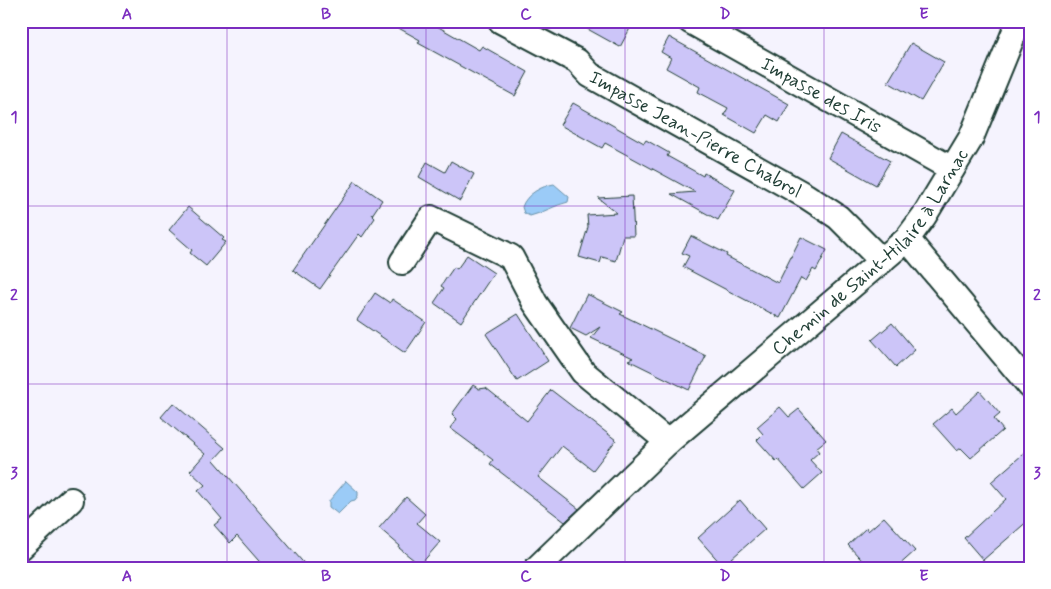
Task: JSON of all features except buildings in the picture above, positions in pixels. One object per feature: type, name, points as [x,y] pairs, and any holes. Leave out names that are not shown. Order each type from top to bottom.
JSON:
[{"type":"street","name":"Impasse Jean-Pierre Chabrol","points":[[501,21],[577,61],[590,75],[806,196],[838,217],[882,261]]},
{"type":"street","name":"Impasse des Iris","points":[[690,21],[952,169]]},
{"type":"street","name":"Chemin de Saint-Hilaire à Larnac","points":[[537,568],[668,442],[907,239],[971,138],[1019,21]]},
{"type":"street","points":[[402,262],[431,218],[511,257],[535,303],[583,372],[668,442]]},
{"type":"street","points":[[907,239],[1030,386]]},
{"type":"street","points":[[21,547],[71,500]]},
{"type":"water","points":[[554,184],[569,197],[568,202],[530,216],[524,213],[522,207],[527,198],[540,189]]},
{"type":"water","points":[[346,481],[358,492],[358,496],[338,514],[329,507],[329,501]]}]
